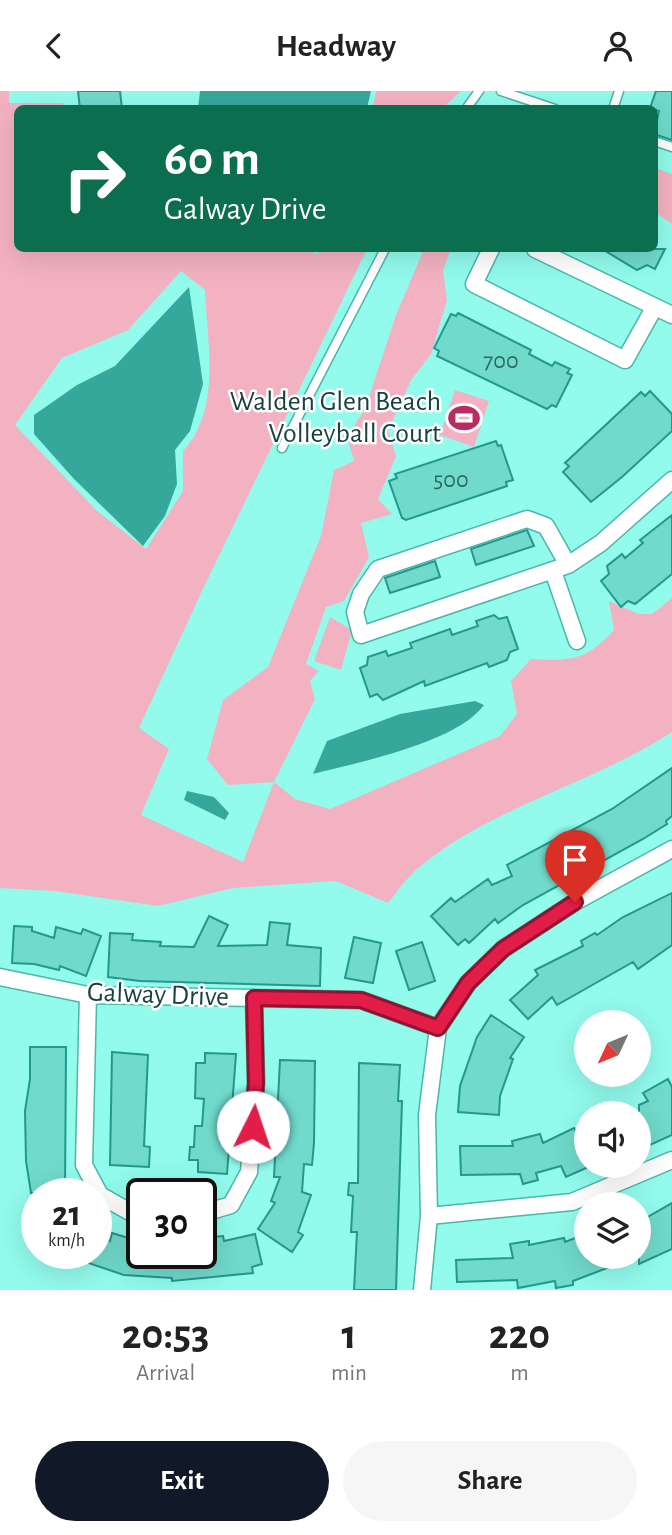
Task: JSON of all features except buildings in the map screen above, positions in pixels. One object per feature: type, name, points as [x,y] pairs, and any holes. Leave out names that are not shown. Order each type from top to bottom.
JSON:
[{"type":"street","points":[[490,252],[474,284],[625,361],[654,307]]},
{"type":"street","points":[[541,252],[672,315]]},
{"type":"street","points":[[577,641],[561,568],[546,526],[527,519],[379,569],[360,594],[355,612],[361,635],[561,568],[601,543],[672,480]]},
{"type":"street","points":[[422,1290],[429,1216],[427,1115],[438,1028],[468,983],[503,949],[575,902],[672,849]]},
{"type":"street","name":"Galway Drive","points":[[0,977],[88,995],[361,1000],[438,1028]]},
{"type":"street","points":[[88,995],[84,1165],[100,1195],[126,1210]]},
{"type":"street","points":[[217,1209],[231,1205],[249,1172],[256,1083],[254,998]]},
{"type":"street","points":[[429,1216],[572,1202],[672,1160]]},
{"type":"lane","points":[[469,105],[480,91]]},
{"type":"lane","points":[[502,91],[543,105]]},
{"type":"lane","points":[[282,448],[383,252]]},
{"type":"shaded area","points":[[0,91],[9,91],[9,103],[63,103],[14,105],[14,252],[366,252],[139,728],[169,749],[141,815],[243,862],[274,782],[295,799],[330,809],[500,736],[517,714],[511,681],[531,659],[567,659],[595,648],[614,630],[609,601],[639,614],[652,614],[672,598],[672,732],[641,751],[475,829],[416,870],[388,903],[336,881],[233,888],[158,906],[55,891],[0,888]],"holes":[[[181,271],[205,290],[209,353],[208,396],[203,416],[183,451],[183,491],[146,549],[97,511],[15,425],[62,358],[128,330]]]},
{"type":"shaded area","points":[[376,91],[461,91],[446,105],[374,105]]},
{"type":"shaded area","points":[[658,169],[672,174],[672,224],[658,214]]},
{"type":"shaded area","points":[[423,252],[450,252],[443,270],[447,300],[431,354],[411,380],[388,431],[396,456],[378,499],[392,514],[361,523],[369,557],[344,601],[326,607],[306,664],[319,671],[310,681],[315,699],[274,782],[228,785],[207,759],[223,700],[268,667],[321,536],[334,470],[354,461],[347,437],[365,409],[396,315]]},
{"type":"shaded area","name":"Walden Glen Beach Volleyball Court","points":[[455,390],[489,401],[474,447],[440,435]]},
{"type":"shaded area","points":[[330,617],[352,630],[341,670],[314,661]]},
{"type":"water","points":[[200,91],[371,91],[368,105],[198,105]]},
{"type":"water","points":[[189,287],[203,384],[190,431],[175,450],[177,484],[165,516],[143,546],[74,479],[34,434],[34,415],[77,385],[115,366]]},
{"type":"water","points":[[475,701],[484,705],[452,730],[430,740],[380,757],[313,774],[327,741],[400,714]]},
{"type":"water","points":[[187,791],[214,797],[229,813],[225,820],[184,800]]},
{"type":"place","name":"Walden Glen Beach Volleyball Court","points":[[464,418]]},
{"type":"route","points":[[253,1127],[256,1083],[254,998],[361,1000],[438,1028],[468,983],[503,949],[575,902]]}]
